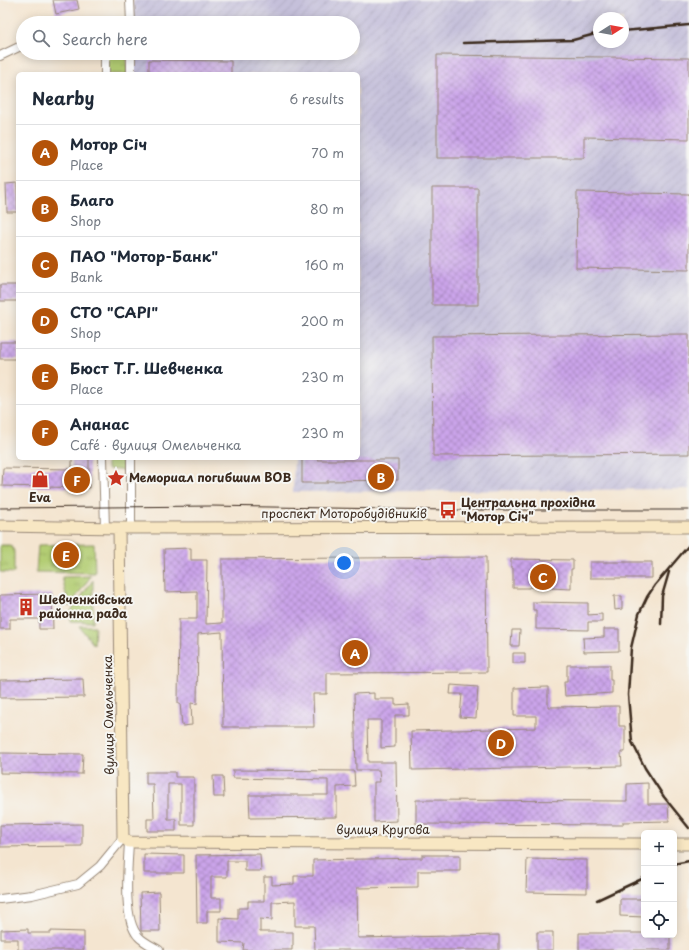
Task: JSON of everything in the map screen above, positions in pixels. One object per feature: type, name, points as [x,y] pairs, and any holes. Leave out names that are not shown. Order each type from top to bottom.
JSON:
[{"type":"street","points":[[130,0],[131,16]]},
{"type":"street","points":[[0,56],[16,48]]},
{"type":"street","points":[[105,60],[105,72]]},
{"type":"street","points":[[131,60],[131,72]]},
{"type":"street","points":[[103,460],[105,528]]},
{"type":"street","points":[[131,460],[131,527]]},
{"type":"street","name":"проспект Моторобудівників","points":[[0,526],[105,528],[689,527]]},
{"type":"street","name":"вулиця Омельченка","points":[[119,528],[126,840]]},
{"type":"street","points":[[0,899],[32,895],[78,884],[100,866],[126,840]]},
{"type":"street","points":[[126,840],[127,908],[131,925],[138,936],[159,950]]},
{"type":"street","name":"вулиця Кругова","points":[[126,840],[641,844]]},
{"type":"street","points":[[677,844],[689,844]]},
{"type":"shaded area","points":[[133,0],[689,0],[689,489],[293,492],[294,460],[360,460],[360,72],[133,72],[133,60],[360,60],[360,16],[133,16]]},
{"type":"green space","points":[[109,60],[127,60],[127,72],[108,72]]},
{"type":"green space","points":[[107,460],[128,460],[128,471],[107,469]]},
{"type":"green space","points":[[94,544],[95,573],[36,572],[38,545]]},
{"type":"green space","points":[[0,545],[11,545],[14,551],[14,573],[0,572]]},
{"type":"green space","points":[[91,576],[69,607],[62,577]]},
{"type":"green space","points":[[93,580],[93,622],[70,621],[71,611]]},
{"type":"green space","points":[[79,626],[95,626],[94,645]]},
{"type":"building","points":[[53,0],[77,0],[79,9],[56,14]]},
{"type":"building","points":[[437,55],[689,58],[689,139],[584,137],[584,158],[437,158]]},
{"type":"building","points":[[149,60],[231,61],[231,72],[149,72]]},
{"type":"building","points":[[16,183],[16,212],[7,212],[6,184]]},
{"type":"building","points":[[432,188],[478,188],[478,305],[432,305]]},
{"type":"building","points":[[577,192],[689,194],[689,270],[576,268]]},
{"type":"building","points":[[0,285],[16,285],[16,301],[0,301]]},
{"type":"building","points":[[689,334],[689,454],[433,456],[432,336]]},
{"type":"building","points":[[0,342],[16,342],[16,359],[0,359]]},
{"type":"building","points":[[72,460],[89,460],[89,488],[2,486],[3,468],[72,469]]},
{"type":"building","points":[[302,460],[398,460],[398,480],[327,481],[327,483],[302,483]]},
{"type":"building","points":[[191,548],[191,560],[207,560],[206,624],[222,623],[222,559],[486,557],[487,672],[327,673],[327,694],[313,694],[314,727],[223,727],[222,632],[198,634],[197,704],[191,703],[192,725],[182,726],[180,703],[178,703],[179,619],[197,619],[197,591],[165,592],[164,549]]},
{"type":"building","points":[[511,559],[573,560],[573,569],[571,569],[571,589],[529,587],[513,588],[513,568],[511,568]]},
{"type":"building","points":[[590,562],[652,562],[652,578],[590,578]]},
{"type":"building","name":"Шевченківська районна рада","points":[[52,594],[53,629],[39,629],[39,619],[10,619],[10,629],[0,629],[0,595]]},
{"type":"building","points":[[614,596],[622,596],[622,609],[615,610]]},
{"type":"building","points":[[533,602],[588,603],[588,615],[602,614],[602,622],[588,622],[588,630],[536,629],[536,610],[533,610]]},
{"type":"building","points":[[604,629],[619,629],[619,651],[584,652],[583,638],[604,637]]},
{"type":"building","points":[[512,630],[520,630],[519,646],[511,646]]},
{"type":"building","points":[[513,653],[525,653],[525,663],[513,663]]},
{"type":"building","points":[[567,665],[610,665],[612,693],[565,696],[564,682],[567,682]]},
{"type":"building","points":[[83,679],[84,697],[0,698],[0,680]]},
{"type":"building","points":[[451,685],[478,687],[476,718],[460,717],[462,694],[450,694]]},
{"type":"building","points":[[548,687],[548,707],[619,706],[619,726],[625,726],[625,752],[621,752],[622,766],[412,770],[411,731],[536,728],[536,716],[514,716],[514,688]]},
{"type":"building","points":[[374,693],[374,699],[395,699],[395,705],[409,704],[409,715],[395,715],[395,747],[381,748],[381,720],[367,720],[368,762],[396,762],[397,821],[374,822],[374,782],[380,782],[379,770],[356,770],[354,694]]},
{"type":"building","points":[[0,753],[83,754],[82,774],[0,773]]},
{"type":"building","points":[[233,770],[354,771],[355,786],[337,787],[337,817],[250,818],[249,795],[328,795],[328,780],[233,778]]},
{"type":"building","points":[[146,772],[175,772],[175,777],[194,777],[194,825],[181,825],[181,784],[168,784],[168,819],[176,819],[176,831],[147,831],[147,819],[154,819],[153,784],[146,784]]},
{"type":"building","points":[[213,776],[223,776],[224,797],[214,797]]},
{"type":"building","points":[[648,783],[648,804],[668,804],[669,821],[623,822],[623,825],[416,824],[416,800],[627,801],[627,784]]},
{"type":"building","points":[[82,824],[82,846],[0,847],[0,825]]},
{"type":"building","points":[[144,854],[184,855],[184,873],[144,873]]},
{"type":"building","points":[[260,854],[261,871],[245,871],[245,861],[227,861],[227,877],[211,877],[211,898],[221,898],[221,911],[207,911],[207,923],[197,923],[196,855]]},
{"type":"building","points":[[422,855],[460,855],[460,871],[418,871],[418,887],[357,888],[358,938],[499,935],[499,950],[315,950],[314,926],[295,926],[295,901],[272,902],[272,920],[260,919],[260,932],[293,932],[292,950],[243,950],[244,943],[219,942],[219,918],[238,919],[238,908],[248,908],[248,901],[264,901],[264,877],[272,877],[272,885],[294,884],[294,876],[313,876],[313,860],[422,858]]},
{"type":"building","points":[[527,859],[587,860],[587,893],[526,892]]},
{"type":"building","points":[[159,892],[160,931],[141,931],[140,893]]},
{"type":"building","points":[[620,899],[641,899],[641,917],[620,916]]},
{"type":"building","points":[[28,929],[28,933],[51,933],[51,931],[84,932],[84,950],[18,950],[18,939],[1,939],[1,930]]},
{"type":"building","points":[[537,932],[553,932],[553,950],[537,950]]},
{"type":"building","points":[[579,933],[641,933],[641,938],[670,938],[670,950],[579,950]]},
{"type":"tram line","points":[[0,508],[211,506],[448,510],[689,510]]},
{"type":"railway","points":[[629,30],[689,25]]},
{"type":"railway","points":[[463,43],[573,40],[593,35]]},
{"type":"railway","points":[[689,545],[655,585],[647,597],[639,614],[631,648],[628,695],[632,742],[645,768],[664,797],[689,828]]},
{"type":"railway","points":[[661,624],[662,596],[669,572]]},
{"type":"railway","points":[[677,863],[689,861]]},
{"type":"railway","points":[[597,900],[641,879]]},
{"type":"place","name":"Благо","points":[[381,477]]},
{"type":"place","name":"Мемориал погибшим ВОВ","points":[[116,478]]},
{"type":"place","name":"Eva","points":[[40,479]]},
{"type":"place","name":"Ананас","points":[[77,480]]},
{"type":"place","name":"Центральна прохідна \"Мотор Січ\"","points":[[448,510]]},
{"type":"place","name":"Бюст Т.Г. Шевченка","points":[[66,555]]},
{"type":"place","name":"ПАО \"Мотор-Банк\"","points":[[543,577]]},
{"type":"place","name":"Шевченківська районна рада","points":[[26,607]]},
{"type":"place","name":"Мотор Січ","points":[[355,653]]},
{"type":"place","name":"СТО \"CAPI\"","points":[[501,743]]}]
